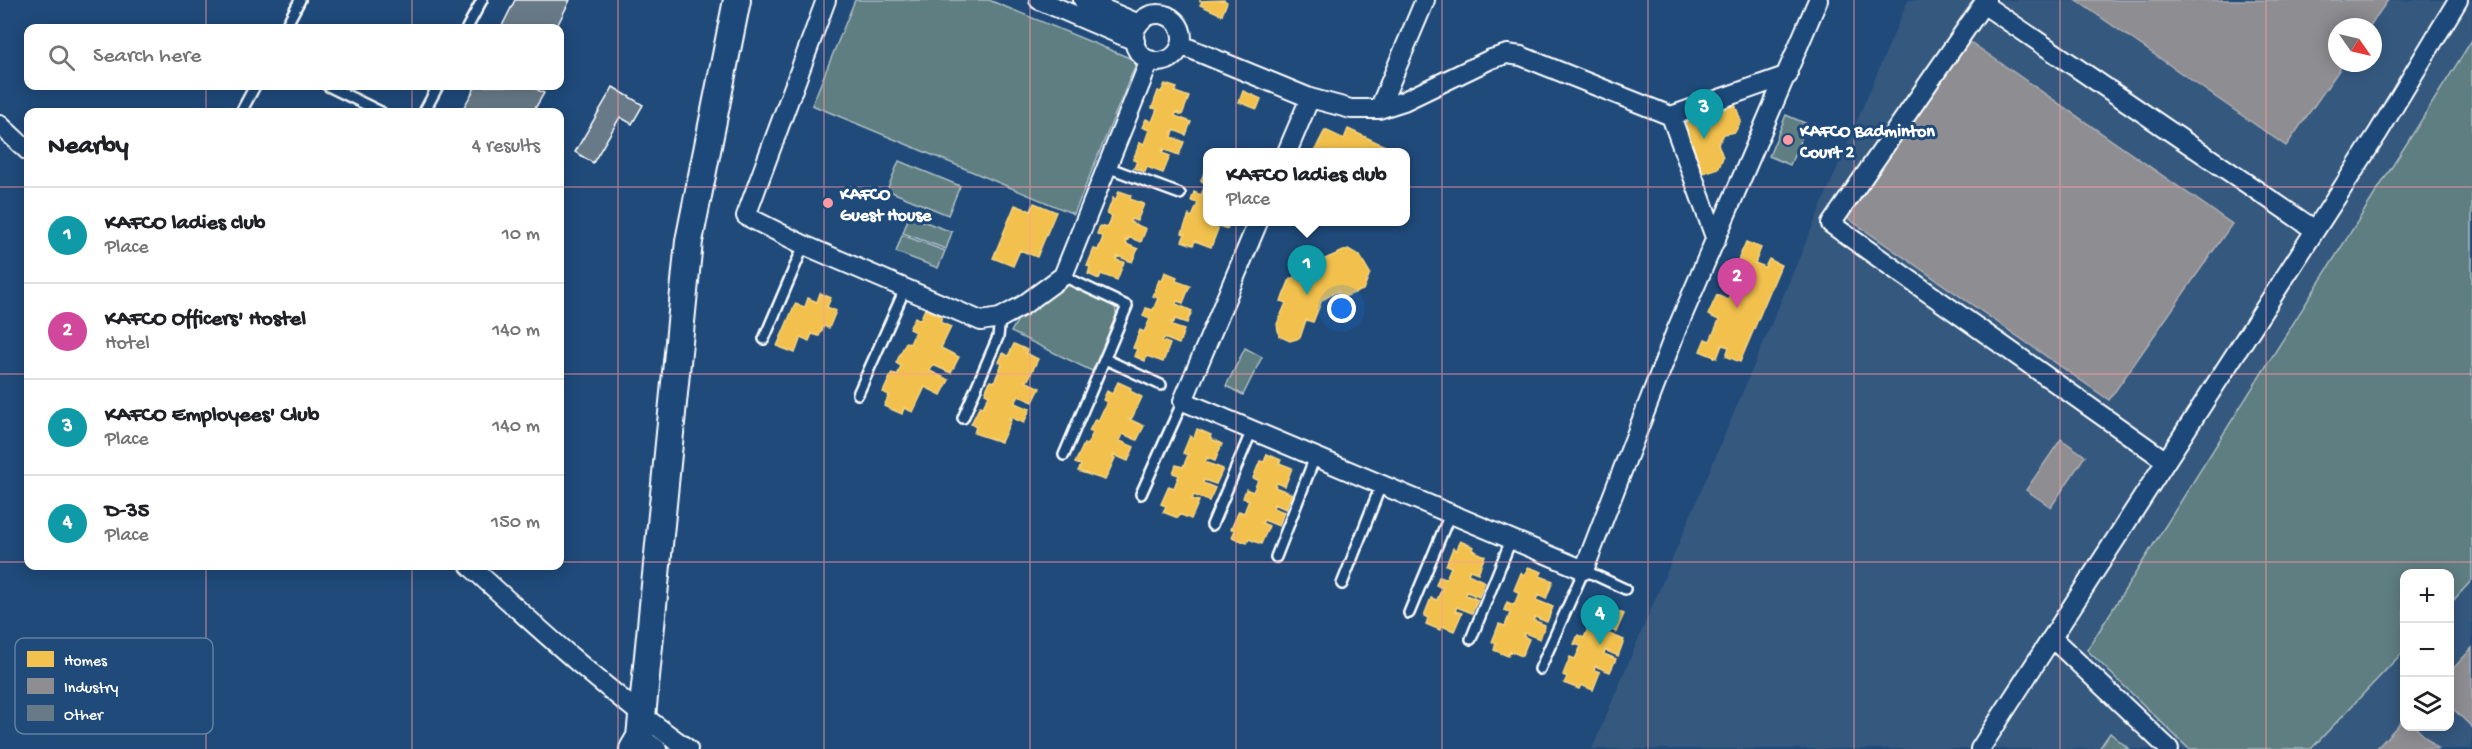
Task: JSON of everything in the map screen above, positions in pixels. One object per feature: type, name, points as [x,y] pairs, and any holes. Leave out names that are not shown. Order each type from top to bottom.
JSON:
[{"type":"main road","points":[[643,738],[689,241],[737,0]]},
{"type":"street","points":[[826,0],[746,216],[804,245],[981,321],[1000,318],[1022,306],[1063,276],[1150,60]]},
{"type":"street","points":[[1039,0],[1137,33]]},
{"type":"street","points":[[1083,0],[1137,33]]},
{"type":"street","points":[[1379,109],[1425,0]]},
{"type":"street","points":[[1256,226],[1183,401],[1584,570],[1676,331],[1788,75],[1818,0]]},
{"type":"street","points":[[2166,461],[1831,224],[1985,2],[2315,230]]},
{"type":"street","points":[[1980,749],[2315,230],[2459,2]]},
{"type":"street","points":[[1172,8],[1180,28],[1181,45],[1178,52],[1165,61],[1150,60],[1137,49],[1137,33],[1152,15],[1172,8]]},
{"type":"street","points":[[1181,45],[1310,98],[1351,108],[1379,109],[1404,101],[1491,59],[1507,54],[1521,56],[1671,116],[1788,75]]},
{"type":"street","points":[[1289,148],[1310,98]]},
{"type":"street","points":[[1671,116],[1716,240]]},
{"type":"street","points":[[0,125],[24,148]]},
{"type":"street","points":[[474,570],[562,651],[643,738],[688,749]]},
{"type":"street","points":[[2052,638],[2169,749]]},
{"type":"lane","points":[[287,24],[300,0]]},
{"type":"lane","points":[[469,24],[482,0]]},
{"type":"lane","points":[[243,108],[253,90]]},
{"type":"lane","points":[[336,90],[373,108]]},
{"type":"lane","points":[[426,108],[436,90]]},
{"type":"lane","points":[[1107,167],[1180,194]]},
{"type":"lane","points":[[764,339],[804,245]]},
{"type":"lane","points":[[1063,276],[1127,306],[1064,455]]},
{"type":"lane","points":[[858,394],[905,289]]},
{"type":"lane","points":[[963,418],[998,337],[1000,318]]},
{"type":"lane","points":[[1105,359],[1161,385]]},
{"type":"lane","points":[[1141,494],[1183,401]]},
{"type":"lane","points":[[1212,525],[1252,430]]},
{"type":"lane","points":[[1276,557],[1315,457]]},
{"type":"lane","points":[[1342,584],[1381,485]]},
{"type":"lane","points":[[1409,613],[1450,514]]},
{"type":"lane","points":[[1472,639],[1511,540]]},
{"type":"lane","points":[[1540,669],[1584,570],[1625,589]]},
{"type":"shaded area","points":[[1908,0],[2472,0],[2472,749],[1592,749]]},
{"type":"green space","points":[[855,0],[989,0],[1137,61],[1074,214],[812,105]]},
{"type":"green space","points":[[2472,40],[2472,580],[2454,600],[2454,569],[2400,569],[2400,655],[2311,749],[2189,749],[2087,650]]},
{"type":"green space","name":"KAFCO Badminton Court 2","points":[[1786,115],[1807,124],[1790,165],[1769,156]]},
{"type":"green space","points":[[899,161],[960,186],[948,215],[887,190]]},
{"type":"green space","points":[[909,216],[952,232],[946,249],[903,233]]},
{"type":"green space","points":[[902,235],[945,251],[938,268],[896,252]]},
{"type":"green space","points":[[1067,283],[1113,303],[1116,310],[1111,337],[1094,372],[1011,332],[1022,312]]},
{"type":"green space","points":[[1245,348],[1262,357],[1243,395],[1226,386]]},
{"type":"green space","points":[[2110,733],[2129,749],[2099,749]]},
{"type":"building: Homes","points":[[1224,0],[1227,2],[1222,15],[1200,5],[1202,2],[1199,1]]},
{"type":"building: Homes","points":[[1165,84],[1177,88],[1175,92],[1189,97],[1182,115],[1176,112],[1175,116],[1191,122],[1186,135],[1174,130],[1173,133],[1171,132],[1172,137],[1184,142],[1179,155],[1163,149],[1162,153],[1170,156],[1163,173],[1147,167],[1145,172],[1134,168],[1137,161],[1133,160],[1140,142],[1144,144],[1149,130],[1142,127],[1146,119],[1152,122],[1157,109],[1152,108],[1158,91],[1161,92]]},
{"type":"building: Homes","points":[[1243,91],[1261,99],[1257,109],[1239,102]]},
{"type":"building: Homes","points":[[1734,102],[1741,121],[1735,132],[1724,134],[1718,144],[1723,157],[1719,168],[1700,174],[1681,121]]},
{"type":"building: Homes","points":[[1348,129],[1389,148],[1316,148],[1325,130],[1344,139]]},
{"type":"building: Homes","points":[[1203,190],[1203,226],[1218,229],[1211,247],[1195,241],[1193,245],[1182,241],[1185,234],[1182,233],[1189,215],[1192,217],[1198,203],[1191,201],[1194,192],[1201,195]]},
{"type":"building: Homes","points":[[1119,191],[1131,195],[1130,199],[1144,204],[1137,221],[1131,219],[1130,222],[1146,229],[1141,242],[1128,237],[1128,240],[1124,240],[1127,241],[1126,244],[1138,249],[1132,262],[1118,256],[1116,260],[1124,262],[1117,280],[1101,274],[1099,279],[1088,274],[1090,267],[1087,266],[1094,249],[1098,250],[1103,237],[1097,234],[1100,226],[1107,228],[1112,216],[1107,214],[1113,198],[1116,199]]},
{"type":"building: Homes","points":[[1034,203],[1056,212],[1037,257],[1020,250],[1013,266],[993,258],[1015,205],[1031,211]]},
{"type":"building: Homes","points":[[1746,242],[1761,248],[1755,263],[1765,267],[1769,259],[1781,265],[1740,362],[1726,356],[1729,347],[1722,345],[1717,358],[1700,351],[1705,339],[1710,341],[1719,320],[1708,315],[1717,295],[1728,300],[1744,262],[1738,260]]},
{"type":"building: Homes","points":[[1348,249],[1360,256],[1370,273],[1363,290],[1341,298],[1338,291],[1322,300],[1313,322],[1306,320],[1300,338],[1290,341],[1279,336],[1277,324],[1286,303],[1281,301],[1290,279],[1296,276],[1299,270]]},
{"type":"building: Homes","points":[[1165,272],[1177,277],[1176,281],[1190,286],[1183,303],[1177,301],[1176,304],[1192,311],[1187,323],[1175,319],[1174,322],[1170,322],[1173,323],[1172,326],[1184,330],[1179,344],[1164,338],[1162,341],[1170,344],[1163,362],[1147,356],[1145,361],[1134,356],[1137,349],[1133,348],[1140,330],[1144,332],[1150,319],[1143,316],[1146,308],[1153,310],[1158,298],[1153,296]]},
{"type":"building: Homes","points":[[820,293],[831,298],[827,307],[836,311],[829,328],[824,326],[819,336],[812,334],[809,341],[801,337],[795,353],[777,346],[795,304],[805,307],[808,298],[817,302]]},
{"type":"building: Homes","points":[[925,309],[942,317],[940,322],[951,327],[941,348],[959,357],[951,373],[933,365],[930,371],[949,380],[941,395],[925,387],[913,412],[904,408],[902,414],[884,406],[889,395],[883,392],[892,373],[897,376],[901,366],[896,363],[906,342],[910,344],[915,332],[909,329],[915,317],[920,320]]},
{"type":"building: Homes","points":[[1014,344],[1027,350],[1026,353],[1038,359],[1028,380],[1025,381],[1040,388],[1033,402],[1019,396],[1015,403],[1030,409],[1024,423],[1010,417],[1011,420],[1001,442],[974,433],[976,427],[971,424],[980,406],[983,407],[989,395],[985,393],[990,381],[994,382],[1002,364],[999,362],[1003,353],[1008,356]]},
{"type":"building: Homes","points":[[1118,382],[1131,388],[1130,391],[1142,397],[1132,418],[1129,419],[1144,426],[1137,440],[1123,434],[1120,441],[1134,447],[1128,461],[1114,455],[1115,458],[1105,480],[1078,471],[1081,465],[1075,463],[1084,444],[1087,445],[1093,433],[1089,431],[1095,419],[1098,421],[1107,402],[1103,400],[1107,391],[1112,394]]},
{"type":"building: Homes","points":[[1197,429],[1211,435],[1210,438],[1222,444],[1215,461],[1207,458],[1205,462],[1223,469],[1216,484],[1204,480],[1203,483],[1215,488],[1209,501],[1194,495],[1192,499],[1199,501],[1191,519],[1179,514],[1178,518],[1163,512],[1166,506],[1161,504],[1169,486],[1174,488],[1179,475],[1173,473],[1176,465],[1183,467],[1188,455],[1183,453],[1190,436],[1194,438]]},
{"type":"building: Homes","points":[[1267,454],[1281,460],[1279,463],[1292,468],[1285,486],[1277,483],[1275,487],[1292,494],[1286,509],[1274,504],[1273,508],[1284,512],[1279,526],[1264,520],[1262,523],[1269,526],[1261,544],[1249,539],[1247,543],[1232,537],[1235,530],[1231,529],[1239,511],[1244,513],[1249,500],[1243,498],[1246,489],[1253,492],[1258,480],[1253,478],[1260,461],[1264,462]]},
{"type":"building: Homes","points":[[1460,541],[1474,547],[1472,550],[1485,556],[1478,573],[1470,570],[1468,574],[1485,582],[1479,597],[1467,592],[1466,595],[1478,600],[1472,613],[1457,607],[1455,611],[1462,613],[1454,631],[1442,626],[1440,630],[1426,624],[1428,618],[1424,616],[1431,598],[1437,600],[1442,588],[1436,585],[1439,577],[1446,579],[1451,567],[1446,565],[1453,548],[1457,550]]},
{"type":"building: Homes","points":[[1528,567],[1542,572],[1540,576],[1553,581],[1546,599],[1538,595],[1536,600],[1553,607],[1547,622],[1535,617],[1533,620],[1545,625],[1540,639],[1525,633],[1523,636],[1529,639],[1522,656],[1510,651],[1508,656],[1494,650],[1496,643],[1492,642],[1499,624],[1505,626],[1510,613],[1504,610],[1507,602],[1514,605],[1519,593],[1514,590],[1521,573],[1525,575]]},
{"type":"building: Homes","points":[[1599,600],[1612,606],[1611,609],[1624,614],[1616,632],[1609,629],[1607,633],[1624,640],[1618,656],[1605,650],[1604,654],[1616,659],[1610,672],[1595,666],[1594,670],[1600,672],[1593,690],[1581,685],[1579,689],[1564,683],[1567,677],[1563,675],[1570,657],[1575,659],[1581,646],[1574,644],[1578,635],[1584,638],[1589,626],[1584,624],[1591,607],[1595,608]]},
{"type":"building: Industry","points":[[2076,0],[2388,0],[2375,18],[2328,18],[2328,72],[2338,72],[2286,146]]},
{"type":"building: Industry","points":[[1969,41],[2232,224],[2109,400],[1846,217]]},
{"type":"building: Industry","points":[[2061,439],[2085,456],[2051,507],[2026,490]]},
{"type":"building: Industry","points":[[2472,648],[2472,727],[2454,710],[2454,668]]},
{"type":"building: Industry","points":[[2400,723],[2400,731],[2419,731],[2438,749],[2376,749]]},
{"type":"building: Other","points":[[515,0],[570,0],[558,24],[503,24]]},
{"type":"building: Other","points":[[613,87],[643,105],[632,124],[620,117],[593,163],[575,152]]},
{"type":"building: Other","points":[[474,90],[538,90],[544,93],[535,108],[463,108]]},
{"type":"place","name":"KAFCO Employees' Club","points":[[1704,139]]},
{"type":"place","name":"KAFCO Badminton Court 2","points":[[1788,140]]},
{"type":"place","name":"KAFCO Guest House","points":[[828,203]]},
{"type":"place","name":"KAFCO ladies club","points":[[1307,295]]},
{"type":"place","name":"KAFCO Officers' Hostel","points":[[1737,308]]},
{"type":"place","name":"D-35","points":[[1600,645]]}]
